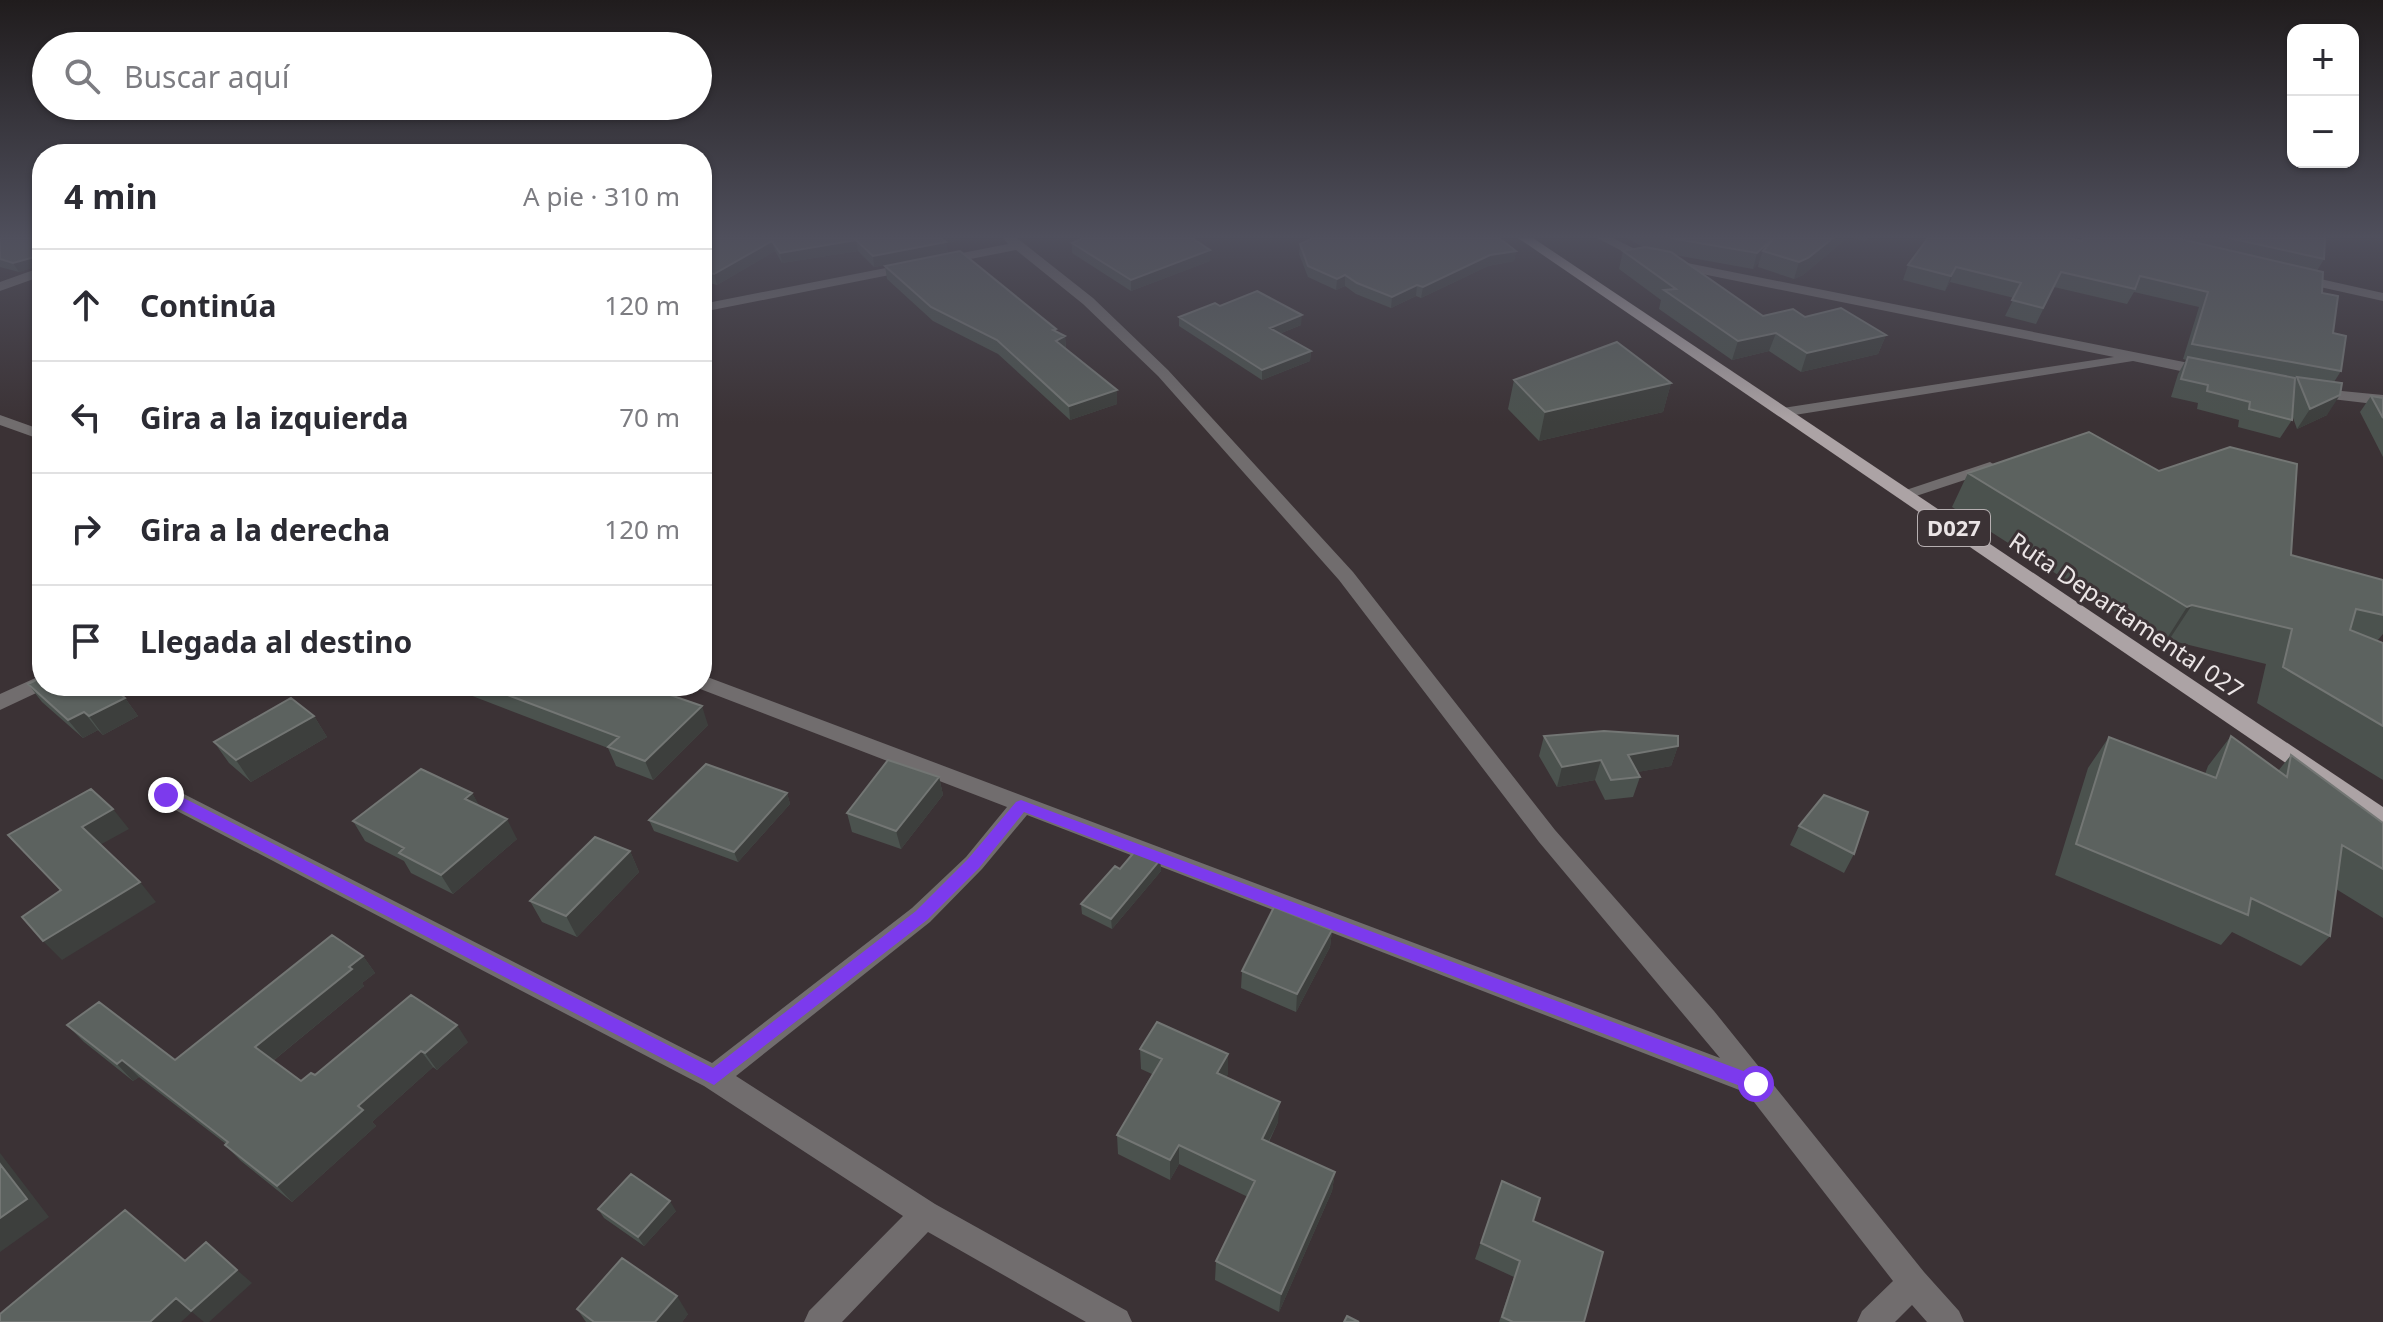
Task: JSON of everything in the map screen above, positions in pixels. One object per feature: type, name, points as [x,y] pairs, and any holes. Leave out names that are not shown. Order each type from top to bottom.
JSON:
[{"type":"main road","name":"Ruta Departamental 027","points":[[1615,300],[2383,818]]},
{"type":"street","points":[[712,306],[741,300]]},
{"type":"street","points":[[1086,300],[1163,373],[1336,564],[1547,836],[1705,1019],[1913,1283],[1948,1322]]},
{"type":"street","points":[[1849,300],[2229,376]]},
{"type":"street","points":[[1782,412],[2138,358]]},
{"type":"street","points":[[2290,389],[2383,400]]},
{"type":"street","points":[[0,420],[32,431]]},
{"type":"street","points":[[712,686],[1756,1084]]},
{"type":"street","points":[[0,703],[32,687]]},
{"type":"street","points":[[166,795],[714,1077],[925,1214],[1116,1322]]},
{"type":"street","points":[[714,1077],[921,915],[974,863],[1021,806]]},
{"type":"street","points":[[820,1322],[925,1214]]},
{"type":"street","points":[[1873,1322],[1913,1283]]},
{"type":"lane","points":[[1905,495],[2004,461]]},
{"type":"building","points":[[923,300],[1020,300],[1056,329],[1053,330],[1065,336],[1056,341],[1117,390],[1069,406],[997,340],[931,307]]},
{"type":"building","points":[[1236,300],[1273,300],[1302,315],[1270,328],[1311,351],[1262,370],[1179,317],[1215,303],[1220,306]]},
{"type":"building","points":[[1678,300],[1740,300],[1763,316],[1793,309],[1805,317],[1841,308],[1886,335],[1807,353],[1776,333],[1738,341]]},
{"type":"building","points":[[2012,300],[2047,300],[2043,308]]},
{"type":"building","points":[[2206,300],[2338,300],[2333,333],[2346,336],[2341,371],[2192,344]]},
{"type":"building","points":[[1617,342],[1671,383],[1545,412],[1514,380]]},
{"type":"building","points":[[2188,357],[2295,378],[2292,420],[2249,409],[2250,402],[2207,391],[2208,385],[2181,379]]},
{"type":"building","points":[[2297,377],[2342,383],[2340,395],[2310,409]]},
{"type":"building","points":[[2371,396],[2383,398],[2383,418]]},
{"type":"building","points":[[2089,432],[2159,471],[2230,447],[2297,464],[2291,555],[2383,580],[2383,615],[2356,609],[2350,630],[2383,643],[2383,726],[2283,667],[2292,629],[2192,605],[2187,607],[1968,473]]},
{"type":"building","points":[[41,696],[125,698],[89,716],[84,712],[68,720]]},
{"type":"building","points":[[510,696],[673,696],[702,706],[645,761],[608,747],[619,737]]},
{"type":"building","points":[[291,698],[314,716],[236,760],[214,742]]},
{"type":"building","points":[[1604,731],[1678,736],[1678,746],[1628,755],[1640,777],[1611,780],[1601,760],[1562,767],[1544,736]]},
{"type":"building","points":[[2231,736],[2287,777],[2291,755],[2383,823],[2383,869],[2342,845],[2330,936],[2251,898],[2248,915],[2076,844],[2109,737],[2216,778]]},
{"type":"building","points":[[888,760],[939,777],[896,831],[847,813]]},
{"type":"building","points":[[706,764],[787,793],[734,852],[649,820]]},
{"type":"building","points":[[421,769],[472,793],[465,799],[507,819],[441,875],[399,853],[404,848],[353,821]]},
{"type":"building","points":[[91,789],[113,809],[82,827],[140,882],[43,941],[22,917],[61,890],[8,835]]},
{"type":"building","points":[[1824,795],[1868,812],[1854,854],[1799,826]]},
{"type":"building","points":[[595,837],[630,851],[566,916],[530,901]]},
{"type":"building","points":[[1136,850],[1160,860],[1111,919],[1081,904],[1115,866],[1120,869]]},
{"type":"building","points":[[1274,907],[1332,930],[1297,994],[1242,971]]},
{"type":"building","points":[[332,935],[363,956],[349,967],[352,969],[255,1047],[301,1081],[311,1073],[315,1075],[411,995],[457,1025],[425,1053],[421,1051],[358,1106],[363,1110],[277,1186],[225,1145],[228,1142],[122,1060],[117,1064],[67,1025],[99,1002],[175,1060]]},
{"type":"building","points":[[1157,1022],[1228,1054],[1217,1073],[1280,1102],[1262,1139],[1335,1172],[1281,1294],[1216,1261],[1255,1181],[1179,1145],[1170,1160],[1117,1135],[1162,1059],[1140,1049]]},
{"type":"building","points":[[0,1164],[27,1199],[0,1218]]},
{"type":"building","points":[[631,1174],[670,1201],[638,1237],[598,1209]]},
{"type":"building","points":[[1502,1181],[1540,1198],[1533,1221],[1603,1252],[1584,1322],[1513,1322],[1502,1317],[1520,1261],[1481,1243]]},
{"type":"building","points":[[125,1210],[185,1261],[206,1242],[237,1270],[191,1311],[176,1298],[150,1322],[0,1322],[0,1314]]},
{"type":"building","points":[[622,1258],[677,1296],[655,1322],[594,1322],[577,1309]]},
{"type":"building","points":[[1347,1316],[1359,1322],[1344,1322]]},
{"type":"route","points":[[166,795],[714,1077],[921,915],[974,863],[1021,806],[1756,1084]]}]
